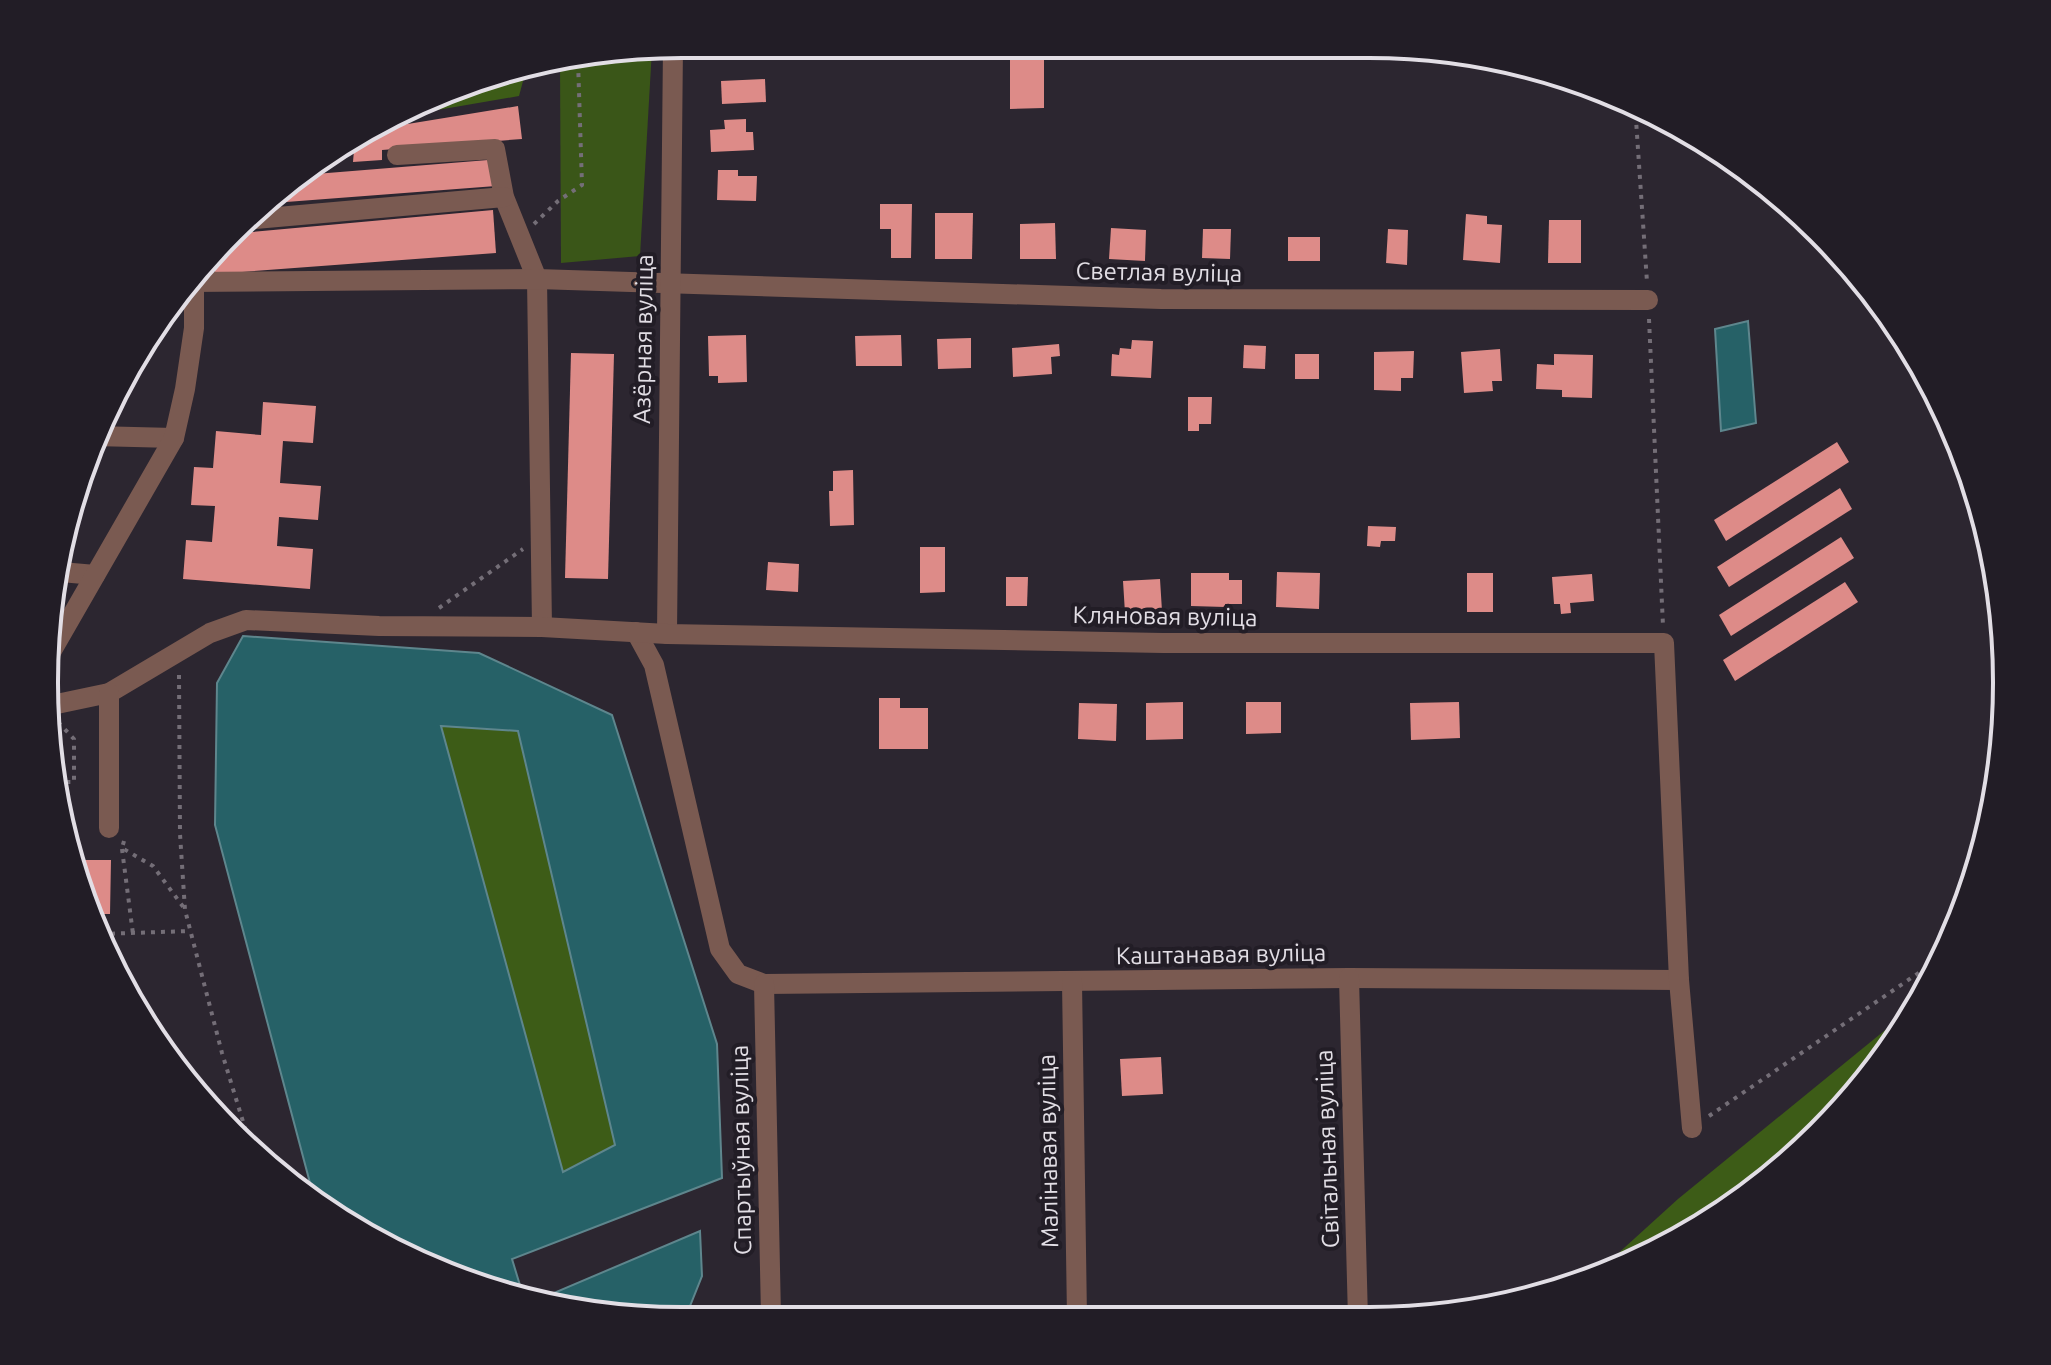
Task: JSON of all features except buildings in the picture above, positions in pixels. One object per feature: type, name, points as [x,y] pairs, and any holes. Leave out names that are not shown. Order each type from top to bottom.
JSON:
[{"type":"street","name":"Азёрная вуліца","points":[[667,634],[673,58]]},
{"type":"street","points":[[397,155],[495,149],[504,197],[537,279],[542,627]]},
{"type":"street","points":[[266,218],[504,197]]},
{"type":"street","name":"Светлая вуліца","points":[[208,277],[537,279],[1161,299],[1648,300]]},
{"type":"street","points":[[59,637],[174,438],[185,389],[200,287]]},
{"type":"street","points":[[109,436],[174,438]]},
{"type":"street","points":[[68,573],[95,575]]},
{"type":"street","name":"Кляновая вуліца","points":[[59,711],[109,693],[210,633],[246,620],[379,626],[542,627],[667,634],[1163,643],[1664,643]]},
{"type":"street","points":[[636,632],[654,665],[720,949],[738,974],[764,984]]},
{"type":"street","points":[[1664,643],[1679,980],[1692,1128]]},
{"type":"street","points":[[109,693],[117,832]]},
{"type":"street","name":"Каштанавая вуліца","points":[[764,984],[1349,978],[1679,980]]},
{"type":"street","name":"Світальная вуліца","points":[[1349,978],[1358,1307]]},
{"type":"street","name":"Малінавая вуліца","points":[[1072,982],[1077,1307]]},
{"type":"street","name":"Спартыўная вуліца","points":[[764,984],[771,1307]]},
{"type":"path","points":[[520,238],[558,201],[582,185],[578,67]]},
{"type":"path","points":[[1636,118],[1664,643]]},
{"type":"path","points":[[178,654],[180,834],[185,910],[246,1128]]},
{"type":"path","points":[[59,719],[74,739],[74,782],[66,782]]},
{"type":"path","points":[[117,832],[122,848],[133,934]]},
{"type":"path","points":[[122,848],[153,866],[185,910]]},
{"type":"path","points":[[111,934],[190,931]]},
{"type":"path","points":[[1692,1128],[1923,970]]},
{"type":"green space","points":[[651,59],[640,256],[561,263],[560,70]]},
{"type":"green space","points":[[524,78],[519,96],[432,111]]},
{"type":"green space","points":[[441,726],[518,730],[615,1145],[563,1172]]},
{"type":"green space","points":[[1890,1026],[1838,1094],[1810,1124],[1749,1178],[1681,1223],[1616,1255],[1678,1199]]},
{"type":"water","points":[[1748,321],[1756,423],[1721,431],[1715,329]]},
{"type":"water","points":[[243,636],[479,653],[612,715],[717,1044],[722,1178],[512,1259],[520,1286],[406,1243],[336,1202],[310,1184],[215,825],[217,683]],"holes":[[[441,726],[518,731],[615,1145],[563,1172]]]},
{"type":"water","points":[[700,1231],[702,1276],[690,1307],[601,1302],[553,1293]]}]
